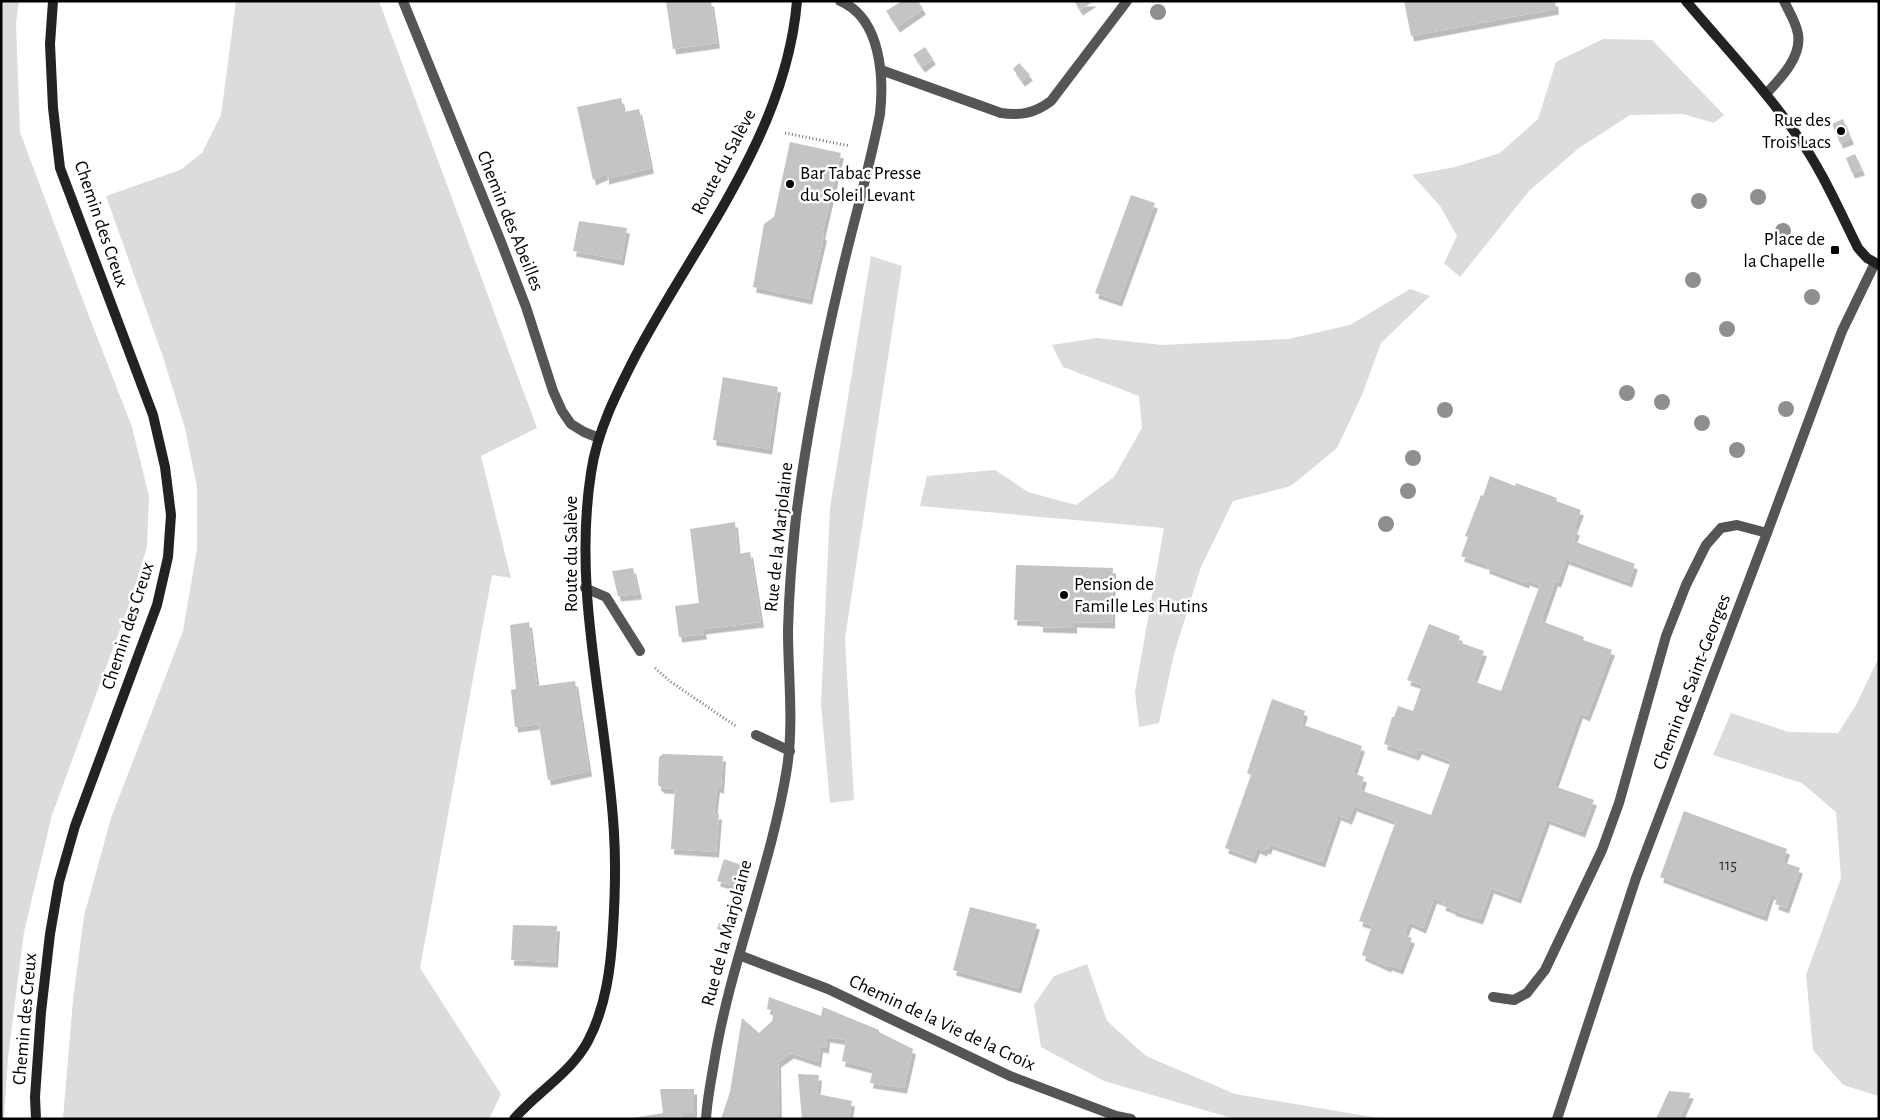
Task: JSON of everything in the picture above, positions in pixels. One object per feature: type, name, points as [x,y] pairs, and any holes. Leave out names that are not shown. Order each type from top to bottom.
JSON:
[{"type":"street","name":"Chemin des Creux","points":[[36,1119],[35,1097],[41,1012],[50,934],[59,882],[75,826],[157,605],[168,557],[172,515],[165,466],[153,415],[60,168],[53,108],[50,44],[53,1]]},
{"type":"street","name":"Chemin des Abeilles","points":[[403,1],[526,307],[553,391],[562,411],[571,424],[599,438]]},
{"type":"street","name":"Route du Salève","points":[[514,1119],[528,1103],[576,1059],[587,1043],[601,1007],[612,948],[616,875],[614,832],[586,588],[587,498],[599,438],[611,405],[640,349],[737,180],[770,111],[789,56],[797,1]]},
{"type":"street","name":"Rue de la Marjolaine","points":[[706,1119],[719,1034],[783,790],[790,751],[788,630],[790,571],[797,514],[808,436],[822,359],[879,121],[882,98],[881,70],[871,34],[855,10],[840,1]]},
{"type":"street","points":[[881,70],[1001,113],[1022,115],[1041,108],[1051,101],[1127,1]]},
{"type":"street","points":[[1686,1],[1766,94],[1797,134],[1809,153],[1858,248],[1877,264]]},
{"type":"street","points":[[1766,94],[1782,77],[1798,44],[1795,23],[1784,1]]},
{"type":"street","name":"Chemin de Saint-Georges","points":[[1557,1119],[1636,878],[1842,330],[1877,264]]},
{"type":"street","points":[[1493,997],[1514,1000],[1527,993],[1545,970],[1602,850],[1618,803],[1666,636],[1686,585],[1706,545],[1721,528],[1737,524],[1767,533]]},
{"type":"street","points":[[586,588],[610,602],[640,651]]},
{"type":"street","points":[[756,735],[790,751]]},
{"type":"street","name":"Chemin de la Vie de la Croix","points":[[739,955],[828,990],[1010,1076],[1116,1116],[1131,1119]]},
{"type":"path","points":[[785,133],[843,144]]},
{"type":"path","points":[[640,651],[671,682],[720,716],[756,735]]},
{"type":"shaded area","points":[[1,1],[19,1],[16,23],[20,132],[132,427],[149,496],[147,547],[130,602],[52,815],[24,932],[8,1057],[4,1119],[1,1119]]},
{"type":"shaded area","points":[[236,1],[379,1],[537,428],[481,456],[511,578],[492,575],[420,968],[501,1094],[489,1119],[63,1119],[73,1000],[84,916],[111,818],[183,631],[197,549],[197,487],[185,428],[162,354],[106,196],[180,170],[202,153],[221,115]]},
{"type":"shaded area","points":[[1603,39],[1652,40],[1724,115],[1714,123],[1683,114],[1630,115],[1579,148],[1529,191],[1460,277],[1444,263],[1457,236],[1440,206],[1412,175],[1455,167],[1500,153],[1538,119],[1556,62]]},
{"type":"shaded area","points":[[871,256],[902,266],[845,638],[854,800],[830,803],[821,704],[830,508]]},
{"type":"shaded area","points":[[1410,289],[1430,296],[1381,343],[1362,395],[1337,448],[1291,486],[1233,501],[1201,567],[1174,654],[1159,723],[1139,727],[1135,692],[1164,528],[920,506],[927,476],[995,470],[1028,492],[1076,505],[1114,477],[1142,428],[1139,396],[1063,367],[1052,345],[1097,338],[1162,345],[1288,339],[1350,325]]},
{"type":"shaded area","points":[[1879,657],[1879,1096],[1843,1085],[1813,1050],[1806,975],[1841,878],[1836,812],[1802,783],[1713,755],[1731,713],[1789,732],[1838,733],[1856,705]]},
{"type":"shaded area","points":[[1087,964],[1107,1021],[1146,1056],[1235,1094],[1384,1119],[1235,1119],[1104,1081],[1041,1047],[1034,1005],[1054,976]]},
{"type":"building","points":[[666,1],[711,1],[717,43],[673,49]]},
{"type":"building","points":[[902,1],[918,1],[923,9],[897,27],[886,11]]},
{"type":"building","points":[[1074,1],[1094,1],[1080,10]]},
{"type":"building","points":[[1404,1],[1555,1],[1556,9],[1411,36]]},
{"type":"building","points":[[925,47],[933,59],[922,67],[913,55]]},
{"type":"building","points":[[1019,63],[1030,75],[1022,81],[1013,69]]},
{"type":"building","points":[[621,98],[624,112],[639,109],[651,168],[606,179],[606,174],[593,180],[577,107]]},
{"type":"building","name":"Rue des Trois Lacs","points":[[1843,119],[1851,139],[1840,143],[1832,124]]},
{"type":"building","points":[[790,142],[841,153],[809,299],[753,287],[764,224],[774,217]]},
{"type":"building","points":[[1855,154],[1862,170],[1852,173],[1846,158]]},
{"type":"building","points":[[1131,195],[1155,203],[1119,301],[1095,293]]},
{"type":"building","points":[[579,221],[627,228],[621,260],[573,251]]},
{"type":"building","points":[[723,377],[778,387],[769,449],[713,440]]},
{"type":"building","points":[[1490,476],[1515,486],[1516,483],[1557,498],[1556,501],[1581,510],[1574,529],[1577,530],[1573,541],[1635,564],[1629,582],[1566,559],[1558,582],[1555,581],[1541,621],[1584,637],[1583,640],[1612,650],[1587,716],[1580,713],[1554,786],[1594,800],[1582,832],[1547,819],[1518,898],[1491,888],[1480,919],[1452,910],[1442,905],[1444,902],[1434,898],[1423,928],[1409,922],[1404,935],[1412,938],[1400,969],[1389,965],[1388,967],[1362,955],[1372,925],[1359,921],[1396,821],[1354,806],[1349,819],[1338,815],[1322,862],[1270,844],[1268,849],[1265,848],[1264,851],[1257,848],[1253,858],[1225,848],[1251,775],[1247,773],[1272,699],[1305,711],[1301,724],[1362,746],[1353,773],[1364,777],[1360,790],[1431,815],[1451,761],[1419,749],[1416,755],[1384,744],[1392,717],[1394,717],[1398,706],[1413,711],[1422,685],[1407,680],[1429,624],[1460,636],[1458,642],[1484,651],[1473,681],[1501,691],[1540,585],[1527,580],[1526,583],[1486,568],[1487,565],[1461,556],[1468,537],[1465,536]]},
{"type":"building","points":[[735,522],[738,554],[750,552],[761,622],[703,629],[704,634],[679,637],[675,606],[699,603],[690,529]]},
{"type":"building","name":"Pension de Famille Les Hutins","points":[[1016,565],[1113,568],[1112,623],[1074,622],[1074,628],[1040,627],[1040,621],[1014,620]]},
{"type":"building","points":[[633,568],[639,594],[618,596],[612,571]]},
{"type":"building","points":[[529,622],[537,686],[575,681],[589,771],[548,780],[539,724],[515,727],[511,690],[516,689],[510,625]]},
{"type":"building","points":[[663,754],[723,756],[721,788],[717,787],[714,814],[719,814],[716,852],[671,849],[675,789],[662,788],[658,785],[659,757]]},
{"type":"building","points":[[1684,811],[1787,849],[1783,862],[1800,868],[1786,908],[1775,904],[1778,897],[1771,894],[1764,916],[1660,877]]},
{"type":"building","points":[[724,859],[745,866],[738,887],[717,881]]},
{"type":"building","points":[[970,907],[1037,924],[1018,988],[953,970]]},
{"type":"building","points":[[719,923],[729,925],[726,932],[717,929]]},
{"type":"building","points":[[513,925],[557,926],[555,962],[511,960]]},
{"type":"building","points":[[769,997],[821,1016],[823,1007],[879,1030],[879,1032],[913,1049],[904,1088],[870,1083],[873,1069],[842,1061],[846,1040],[827,1037],[826,1048],[820,1047],[818,1062],[791,1053],[778,1062],[779,1119],[721,1119],[730,1092],[742,1018],[759,1033],[772,1021],[774,1011],[767,1009]]},
{"type":"building","points":[[798,1074],[819,1075],[817,1094],[852,1101],[849,1119],[802,1119]]},
{"type":"building","points":[[660,1089],[694,1089],[694,1113],[682,1113],[681,1119],[627,1119],[663,1113]]},
{"type":"building","points":[[1669,1091],[1691,1093],[1679,1119],[1656,1119]]},
{"type":"place","name":"Rue des Trois Lacs","points":[[1841,131]]},
{"type":"place","name":"Bar Tabac Presse du Soleil Levant","points":[[790,184]]},
{"type":"place","name":"Place de la Chapelle","points":[[1835,250]]},
{"type":"place","name":"Pension de Famille Les Hutins","points":[[1064,595]]}]
